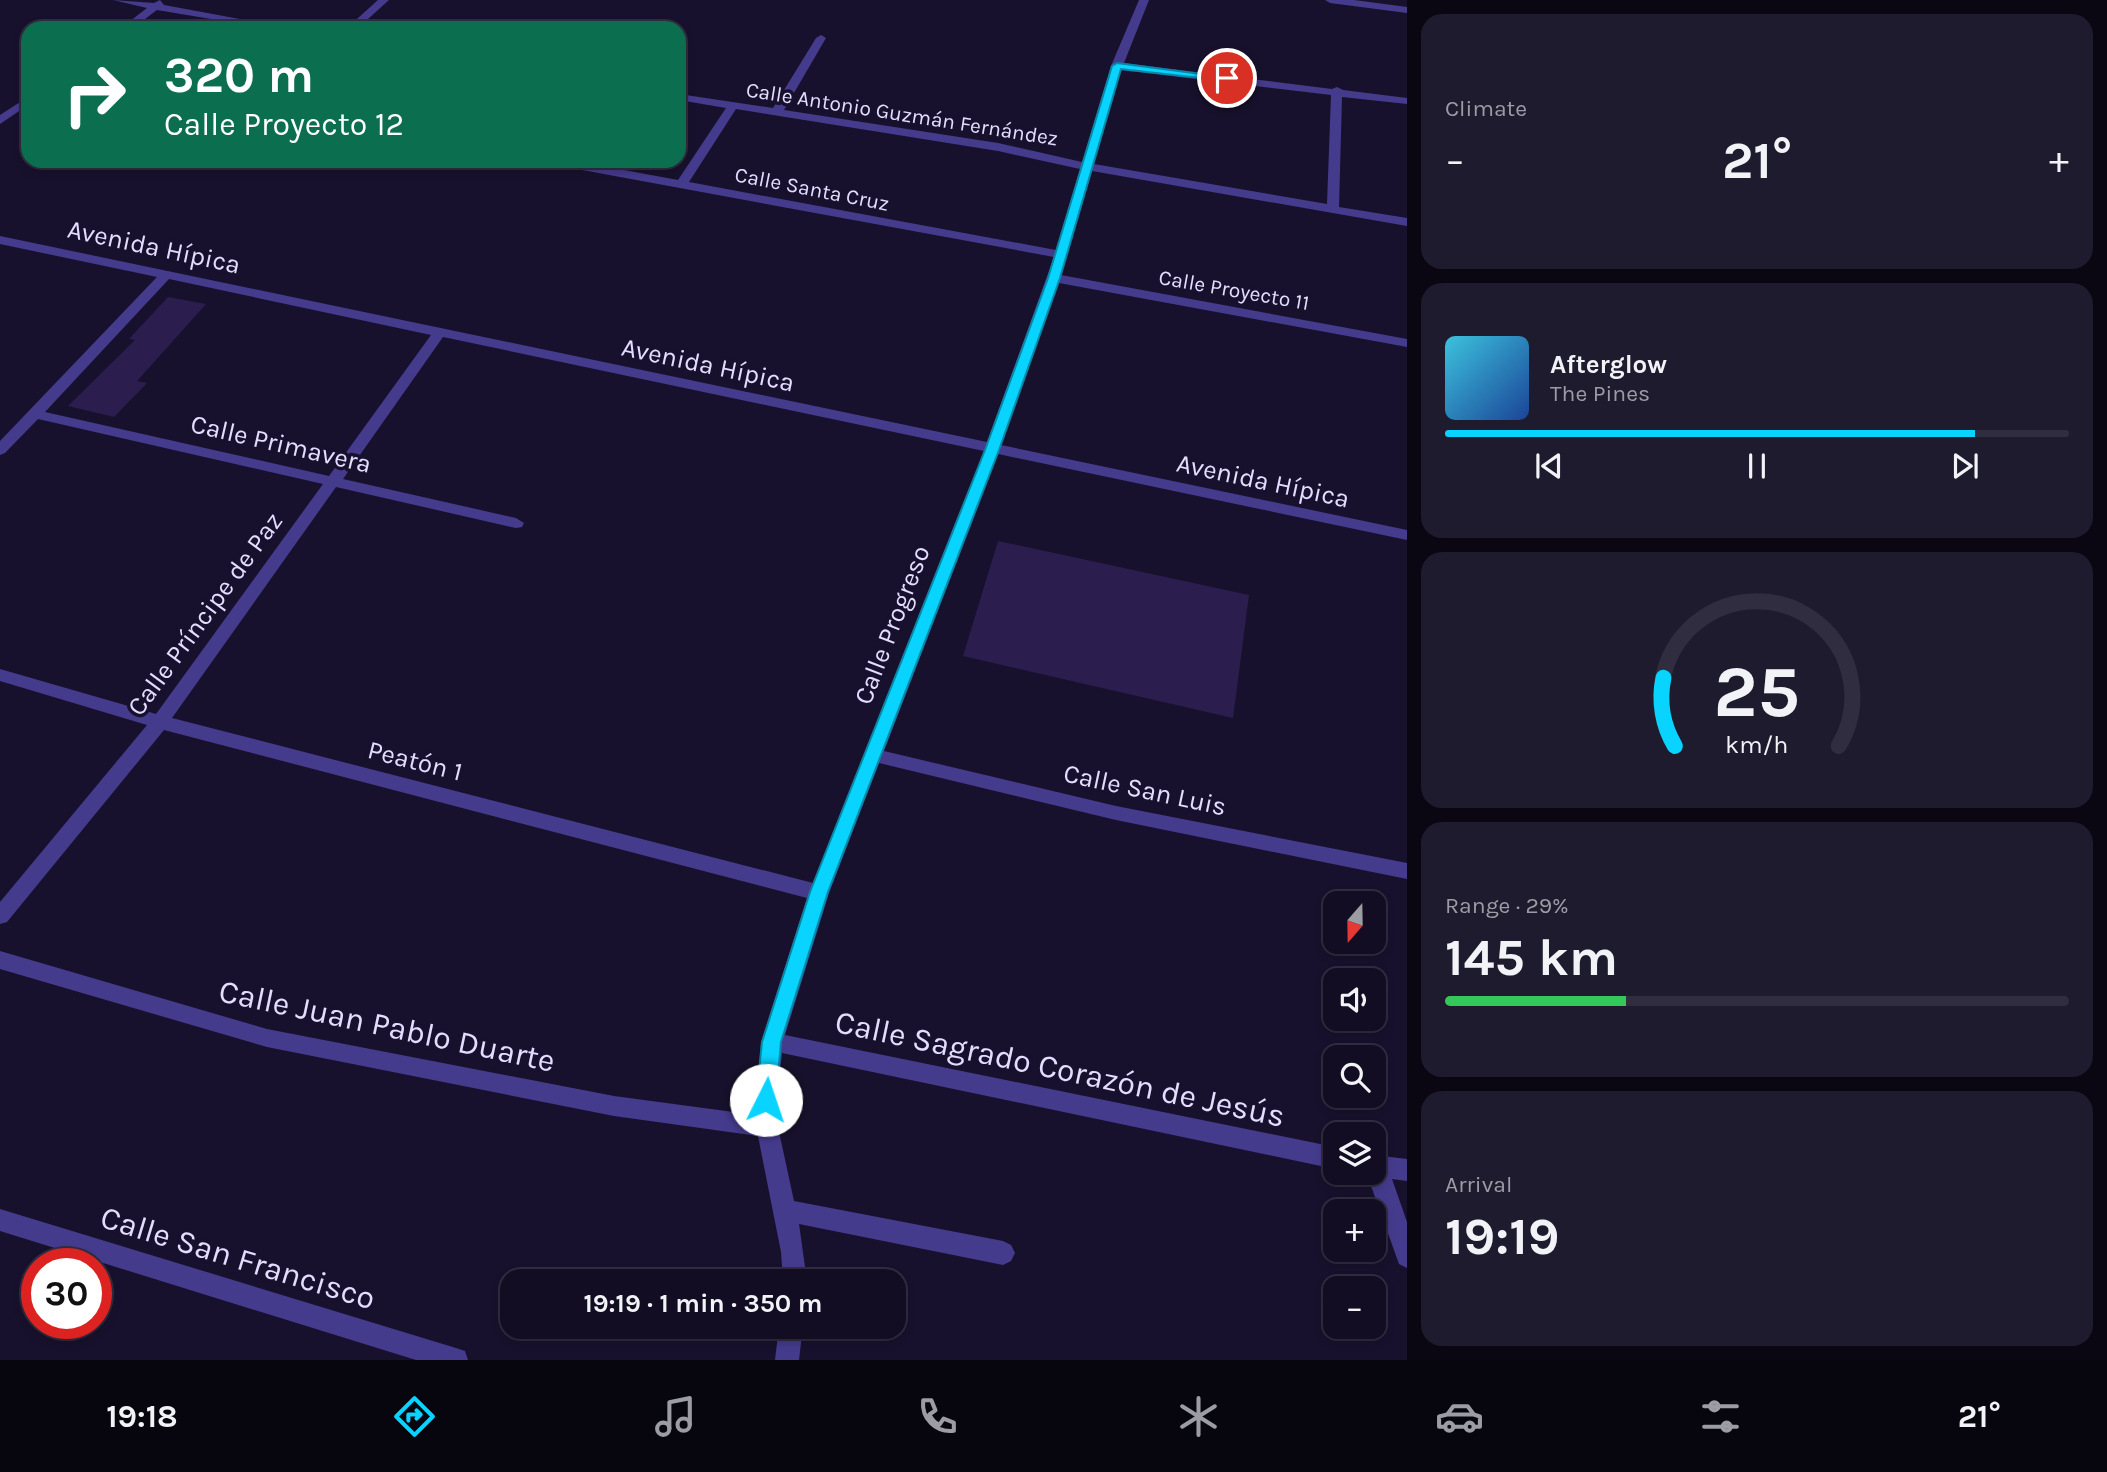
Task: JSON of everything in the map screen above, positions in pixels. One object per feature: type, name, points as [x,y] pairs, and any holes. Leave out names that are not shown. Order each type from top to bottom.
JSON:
[{"type":"street","points":[[118,0],[160,3],[249,21]]},
{"type":"street","points":[[360,21],[384,0]]},
{"type":"street","name":"Calle Progreso","points":[[794,1269],[767,1126],[767,1075],[772,1042],[819,892],[992,450],[1054,278],[1117,66],[1144,0]]},
{"type":"street","points":[[1330,0],[1407,10]]},
{"type":"street","points":[[136,21],[160,3]]},
{"type":"street","points":[[776,113],[821,38]]},
{"type":"street","points":[[1117,66],[1337,90],[1407,101]]},
{"type":"street","points":[[1334,210],[1337,90]]},
{"type":"street","name":"Calle Antonio Guzmán Fernández","points":[[686,98],[998,147],[1088,167],[1407,222]]},
{"type":"street","points":[[0,121],[21,105]]},
{"type":"street","points":[[681,185],[733,106]]},
{"type":"street","name":"Calle Santa Cruz","points":[[592,168],[1062,255]]},
{"type":"street","name":"Avenida Hípica","points":[[0,240],[1407,535]]},
{"type":"street","points":[[0,450],[166,275]]},
{"type":"street","name":"Calle Proyecto 11","points":[[1054,278],[1407,344]]},
{"type":"street","name":"Calle Príncipe de Paz","points":[[0,916],[160,722],[439,333]]},
{"type":"street","name":"Calle Primavera","points":[[35,414],[516,523]]},
{"type":"street","name":"Peatón 1","points":[[0,675],[160,722],[819,892]]},
{"type":"street","name":"Calle San Luis","points":[[873,755],[1116,813],[1407,871]]},
{"type":"street","name":"Calle Juan Pablo Duarte","points":[[0,960],[267,1038],[614,1106],[767,1126]]},
{"type":"street","name":"Calle Sagrado Corazón de Jesús","points":[[772,1042],[1323,1156]]},
{"type":"street","points":[[1386,1167],[1407,1170]]},
{"type":"street","points":[[1382,1185],[1407,1256]]},
{"type":"street","points":[[783,1210],[1003,1253]]},
{"type":"street","name":"Calle San Francisco","points":[[0,1220],[456,1360]]},
{"type":"street","points":[[787,1360],[790,1339]]},
{"type":"building","points":[[168,297],[206,304],[137,381],[147,383],[114,417],[68,406],[135,340],[129,339]]},
{"type":"building","points":[[998,541],[1249,595],[1233,718],[963,656]]},
{"type":"route","points":[[766,1100],[772,1042],[819,892],[992,450],[1062,255],[1117,66],[1227,78]]}]
